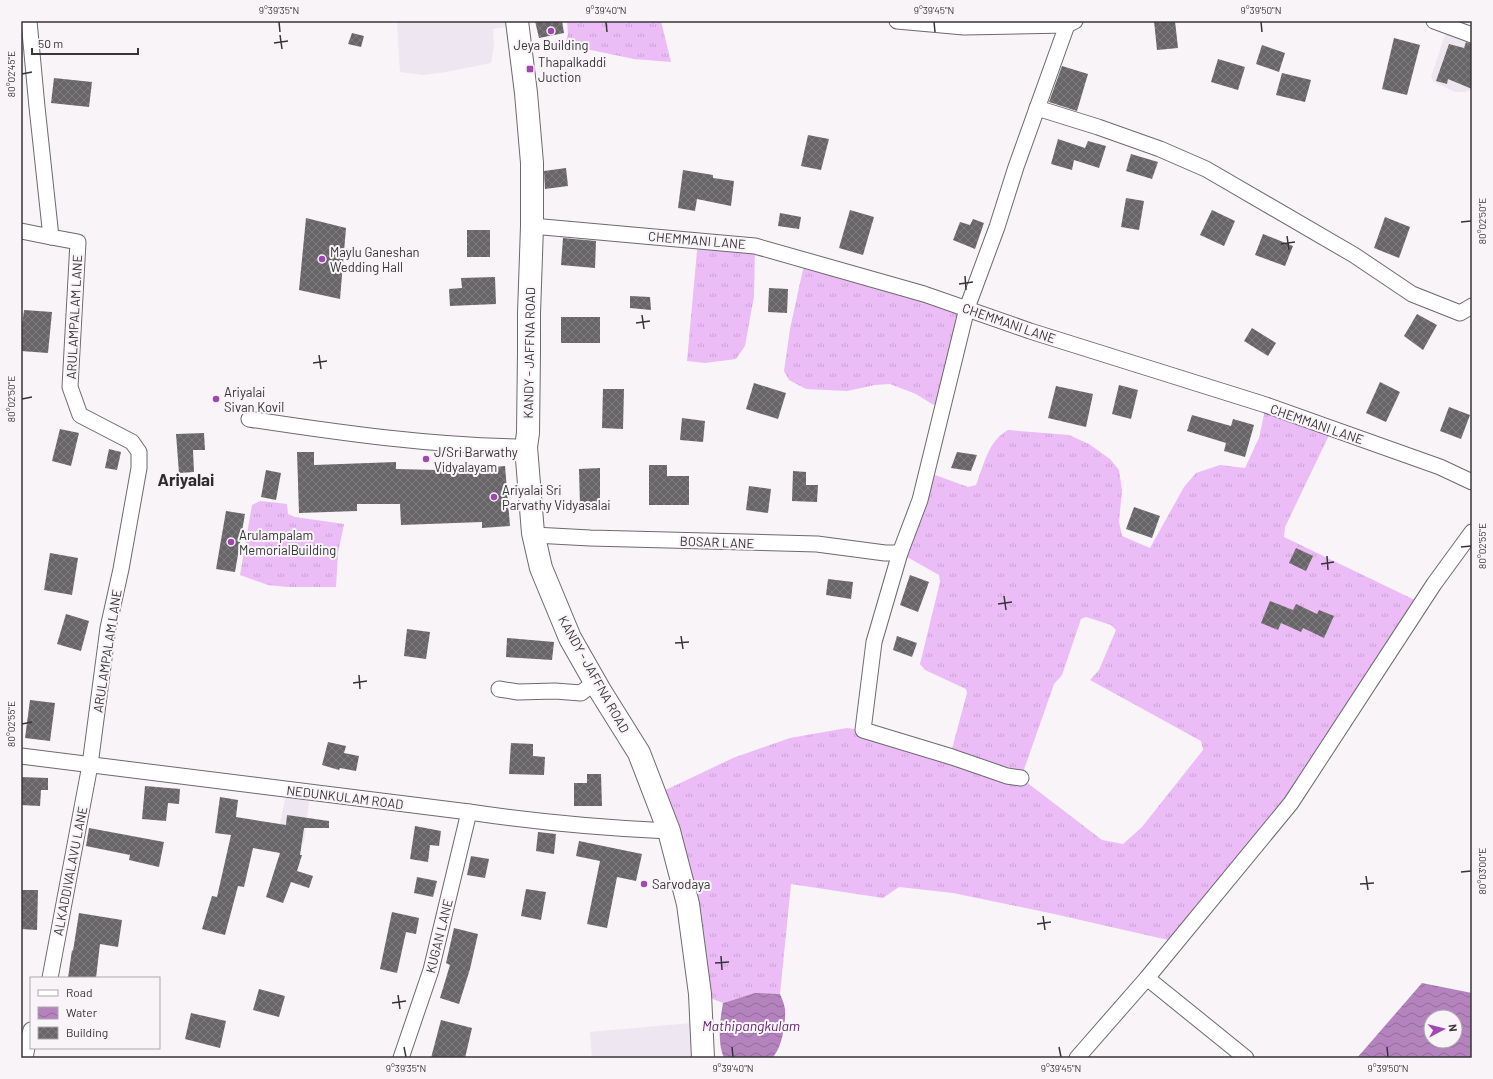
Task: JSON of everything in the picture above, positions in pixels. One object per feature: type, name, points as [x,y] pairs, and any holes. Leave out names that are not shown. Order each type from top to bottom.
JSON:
[{"type":"highway","name":"KANDY - JAFFNA ROAD","points":[[516,21],[526,93],[532,163],[532,226],[528,314],[528,433],[526,447],[534,535],[541,568],[570,638],[595,682],[639,753],[669,832],[688,904],[700,994],[703,1058]]},
{"type":"street","points":[[21,231],[52,237],[29,21]]},
{"type":"street","points":[[897,21],[964,27],[1071,23],[1037,108],[997,227],[967,308],[920,500],[900,554],[874,642],[862,730],[952,757],[1007,776],[1021,778]]},
{"type":"street","points":[[1434,21],[1472,35]]},
{"type":"street","points":[[1037,108],[1098,126],[1160,149],[1206,169],[1354,256],[1412,294],[1460,313],[1472,306]]},
{"type":"street","name":"CHEMMANI LANE","points":[[532,226],[755,246],[924,294],[1030,331],[1266,405],[1440,467],[1472,482]]},
{"type":"street","name":"ARULAMPALAM LANE","points":[[52,237],[78,242],[70,387],[80,415],[132,442],[139,452],[139,468],[124,554],[108,628],[90,765]]},
{"type":"street","points":[[249,419],[429,442],[479,447],[526,447]]},
{"type":"street","points":[[1077,1058],[1147,978],[1290,803],[1434,584],[1472,532]]},
{"type":"street","name":"BOSAR LANE","points":[[534,535],[590,538],[817,544],[900,554]]},
{"type":"street","points":[[499,689],[518,692],[556,691],[581,693],[595,682]]},
{"type":"street","name":"NEDUNKULAM ROAD","points":[[21,756],[469,812],[519,820],[595,828],[669,832]]},
{"type":"street","name":"ALKADDIVALAVU LANE","points":[[50,977],[90,765]]},
{"type":"street","name":"KUGAN LANE","points":[[401,1058],[431,970],[469,812]]},
{"type":"street","points":[[1147,978],[1246,1058]]},
{"type":"street","points":[[26,1058],[27,1034]]},
{"type":"shaded area","points":[[397,21],[517,21],[517,25],[493,29],[494,46],[491,63],[423,75],[400,72]]},
{"type":"shaded area","points":[[1448,26],[1472,35],[1472,89],[1465,92],[1455,92],[1434,82],[1431,77]]},
{"type":"shaded area","points":[[287,790],[310,793],[304,843],[293,848],[276,843]]},
{"type":"shaded area","points":[[702,1022],[703,1058],[592,1058],[590,1032]]},
{"type":"green space","points":[[567,21],[661,21],[671,62],[634,59],[586,49],[564,49],[568,34]]},
{"type":"green space","points":[[698,240],[755,246],[754,296],[745,346],[736,359],[705,363],[687,361]]},
{"type":"green space","points":[[805,260],[967,308],[942,408],[932,404],[916,394],[890,384],[875,385],[847,391],[806,389],[789,380],[784,371],[790,329]]},
{"type":"green space","points":[[1266,405],[1332,429],[1285,527],[1284,537],[1421,603],[1291,803],[1177,942],[953,893],[899,887],[883,898],[791,884],[780,994],[765,994],[737,998],[723,1003],[700,994],[655,795],[733,758],[790,738],[847,728],[863,730],[950,756],[967,693],[966,689],[925,670],[920,664],[940,582],[939,575],[900,553],[927,472],[968,487],[976,485],[991,447],[1001,435],[1008,430],[1069,435],[1089,444],[1110,459],[1119,470],[1122,490],[1119,522],[1122,536],[1150,548],[1184,487],[1196,473],[1220,465],[1245,468],[1259,438]],"holes":[[[1086,617],[1111,625],[1116,630],[1099,670],[1090,680],[1201,741],[1203,750],[1142,827],[1123,844],[1102,840],[1021,778],[1054,684],[1062,675],[1081,619]]]},
{"type":"green space","points":[[260,501],[287,504],[288,514],[295,517],[344,524],[338,553],[336,587],[287,587],[268,585],[240,575],[252,505]]},
{"type":"water","points":[[1422,983],[1472,993],[1472,1058],[1357,1058]]},
{"type":"water","name":"Mathipangkulam","points":[[755,993],[780,994],[785,1009],[784,1028],[781,1042],[772,1058],[724,1058],[720,1045],[720,1024],[723,1003]]},
{"type":"building","name":"Jeya Building","points":[[535,21],[562,21],[564,33],[539,38]]},
{"type":"building","points":[[1154,21],[1175,21],[1178,48],[1157,50]]},
{"type":"building","points":[[352,33],[364,36],[361,47],[348,44]]},
{"type":"building","points":[[1394,38],[1420,45],[1407,95],[1382,89]]},
{"type":"building","points":[[1466,42],[1472,44],[1472,89],[1448,79],[1447,84],[1436,81],[1449,44],[1464,48]]},
{"type":"building","points":[[1262,45],[1285,53],[1279,72],[1256,64]]},
{"type":"building","points":[[1218,59],[1245,67],[1238,90],[1211,82]]},
{"type":"building","points":[[1062,66],[1088,74],[1077,111],[1049,102]]},
{"type":"building","points":[[1282,73],[1311,80],[1305,102],[1276,95]]},
{"type":"building","points":[[54,78],[92,82],[89,107],[51,103]]},
{"type":"building","points":[[808,135],[829,139],[821,170],[801,166]]},
{"type":"building","points":[[1058,139],[1085,148],[1088,141],[1106,146],[1099,168],[1074,160],[1072,170],[1051,164]]},
{"type":"building","points":[[1131,154],[1158,162],[1152,179],[1126,171]]},
{"type":"building","points":[[566,168],[568,186],[545,189],[544,171]]},
{"type":"building","points":[[683,170],[713,175],[713,178],[734,181],[731,206],[697,199],[695,211],[678,208]]},
{"type":"building","points":[[1126,198],[1144,201],[1139,230],[1121,227]]},
{"type":"building","points":[[850,210],[874,217],[863,255],[839,248]]},
{"type":"building","points":[[1212,210],[1235,221],[1224,246],[1200,235]]},
{"type":"building","points":[[780,213],[801,217],[799,229],[778,226]]},
{"type":"building","points":[[1385,217],[1410,227],[1399,258],[1374,248]]},
{"type":"building","name":"Maylu Ganeshan Wedding Hall","points":[[306,218],[346,228],[340,299],[299,290]]},
{"type":"building","points":[[973,219],[984,223],[975,249],[953,240],[960,222],[970,225]]},
{"type":"building","points":[[467,230],[490,230],[490,257],[467,257]]},
{"type":"building","points":[[1263,234],[1293,246],[1285,266],[1255,255]]},
{"type":"building","points":[[563,238],[596,241],[595,268],[561,265]]},
{"type":"building","points":[[495,277],[496,304],[450,306],[449,289],[462,288],[461,278]]},
{"type":"building","points":[[769,288],[788,289],[787,313],[768,312]]},
{"type":"building","points":[[630,296],[650,297],[651,310],[630,308]]},
{"type":"building","points":[[24,310],[52,312],[48,353],[21,351],[21,334]]},
{"type":"building","points":[[1417,314],[1437,325],[1423,350],[1404,336]]},
{"type":"building","points":[[561,317],[600,317],[600,343],[561,343]]},
{"type":"building","points":[[1252,328],[1276,343],[1268,356],[1244,341]]},
{"type":"building","points":[[1380,382],[1400,392],[1386,422],[1366,413]]},
{"type":"building","points":[[754,383],[786,393],[778,419],[746,409]]},
{"type":"building","points":[[1119,385],[1138,390],[1131,419],[1112,414]]},
{"type":"building","points":[[1056,386],[1093,394],[1086,427],[1048,418]]},
{"type":"building","points":[[603,389],[624,389],[623,429],[602,428]]},
{"type":"building","points":[[1449,407],[1470,415],[1461,439],[1440,431]]},
{"type":"building","points":[[1192,415],[1231,426],[1233,419],[1254,425],[1245,457],[1224,451],[1226,443],[1187,431]]},
{"type":"building","points":[[682,418],[705,421],[703,442],[680,440]]},
{"type":"building","points":[[60,429],[79,433],[71,466],[52,461]]},
{"type":"building","points":[[204,433],[205,450],[193,450],[194,472],[179,473],[176,434]]},
{"type":"building","points":[[109,449],[121,452],[117,470],[105,468]]},
{"type":"building","points":[[297,452],[314,452],[314,465],[396,462],[396,469],[438,470],[438,467],[471,465],[472,469],[505,466],[510,526],[482,528],[482,522],[401,525],[400,504],[357,504],[357,511],[299,513]]},
{"type":"building","points":[[957,452],[977,455],[971,471],[951,468]]},
{"type":"building","points":[[649,465],[667,465],[667,476],[689,476],[689,505],[649,505]]},
{"type":"building","points":[[600,468],[600,505],[580,506],[579,469]]},
{"type":"building","points":[[266,470],[281,473],[276,500],[261,497]]},
{"type":"building","points":[[793,471],[806,472],[806,485],[818,485],[817,502],[792,501]]},
{"type":"building","points":[[749,486],[771,489],[768,513],[746,510]]},
{"type":"building","points":[[1134,507],[1160,516],[1152,538],[1126,529]]},
{"type":"building","name":"Arulampalam MemorialBuilding","points":[[226,511],[245,514],[235,572],[216,569]]},
{"type":"building","points":[[1296,548],[1313,556],[1306,571],[1289,563]]},
{"type":"building","points":[[50,553],[78,558],[72,595],[44,590]]},
{"type":"building","points":[[910,575],[929,582],[918,612],[900,605]]},
{"type":"building","points":[[828,579],[853,582],[851,599],[826,595]]},
{"type":"building","points":[[1270,601],[1293,610],[1296,604],[1317,614],[1319,610],[1334,616],[1324,638],[1303,628],[1301,632],[1281,623],[1278,630],[1261,623]]},
{"type":"building","points":[[66,614],[89,621],[81,651],[57,644]]},
{"type":"building","points":[[407,629],[430,632],[426,659],[404,656]]},
{"type":"building","points":[[897,636],[917,643],[912,657],[893,650]]},
{"type":"building","points":[[507,638],[554,642],[552,660],[506,657]]},
{"type":"building","points":[[30,700],[55,703],[50,741],[25,738]]},
{"type":"building","points":[[328,742],[346,746],[344,753],[359,756],[356,771],[340,768],[339,770],[322,765]]},
{"type":"building","points":[[511,743],[533,744],[533,756],[545,757],[544,775],[509,774]]},
{"type":"building","points":[[587,774],[601,774],[602,806],[574,806],[574,783],[587,783]]},
{"type":"building","points":[[21,777],[48,778],[48,790],[41,790],[40,806],[21,805]]},
{"type":"building","points":[[145,786],[180,789],[179,804],[168,803],[166,821],[142,819]]},
{"type":"building","points":[[220,797],[238,800],[236,817],[286,825],[287,815],[329,821],[329,828],[304,828],[300,855],[302,855],[297,871],[313,876],[309,888],[291,882],[283,903],[266,897],[280,853],[253,848],[244,887],[238,886],[225,935],[202,929],[212,896],[217,897],[231,835],[215,833]]},
{"type":"building","points":[[415,826],[441,831],[439,846],[430,845],[428,862],[410,859]]},
{"type":"building","points":[[89,828],[164,842],[159,867],[129,860],[130,855],[86,846]]},
{"type":"building","points":[[538,832],[556,834],[554,854],[536,851]]},
{"type":"building","points":[[579,841],[642,854],[636,881],[617,877],[607,928],[587,924],[600,861],[576,856]]},
{"type":"building","points":[[471,856],[489,859],[485,878],[467,875]]},
{"type":"building","points":[[417,877],[437,881],[433,897],[414,893]]},
{"type":"building","points":[[526,889],[546,892],[541,920],[521,916]]},
{"type":"building","points":[[21,890],[38,890],[37,930],[21,929]]},
{"type":"building","points":[[392,912],[419,918],[416,934],[406,932],[397,973],[380,969]]},
{"type":"building","points":[[79,913],[122,920],[118,947],[100,944],[96,977],[68,977],[72,950],[73,951]]},
{"type":"building","points":[[454,928],[478,934],[470,969],[459,1004],[440,998],[450,965],[446,963]]},
{"type":"building","points":[[259,989],[285,996],[279,1017],[253,1010]]},
{"type":"building","points":[[191,1013],[226,1021],[220,1048],[185,1039]]},
{"type":"building","points":[[441,1020],[472,1028],[465,1058],[431,1058]]},
{"type":"place","name":"Jeya Building","points":[[551,31]]},
{"type":"place","name":"Thapalkaddi Juction","points":[[530,69]]},
{"type":"place","name":"Maylu Ganeshan Wedding Hall","points":[[322,259]]},
{"type":"place","name":"Ariyalai Sivan Kovil","points":[[216,399]]},
{"type":"place","name":"J/Sri Barwathy Vidyalayam","points":[[426,459]]},
{"type":"place","name":"Ariyalai Sri Parvathy Vidyasalai","points":[[494,497]]},
{"type":"place","name":"Arulampalam MemorialBuilding","points":[[231,542]]},
{"type":"place","name":"Sarvodaya","points":[[644,884]]},
{"type":"district","name":"Ariyalai","points":[[186,480]]}]
